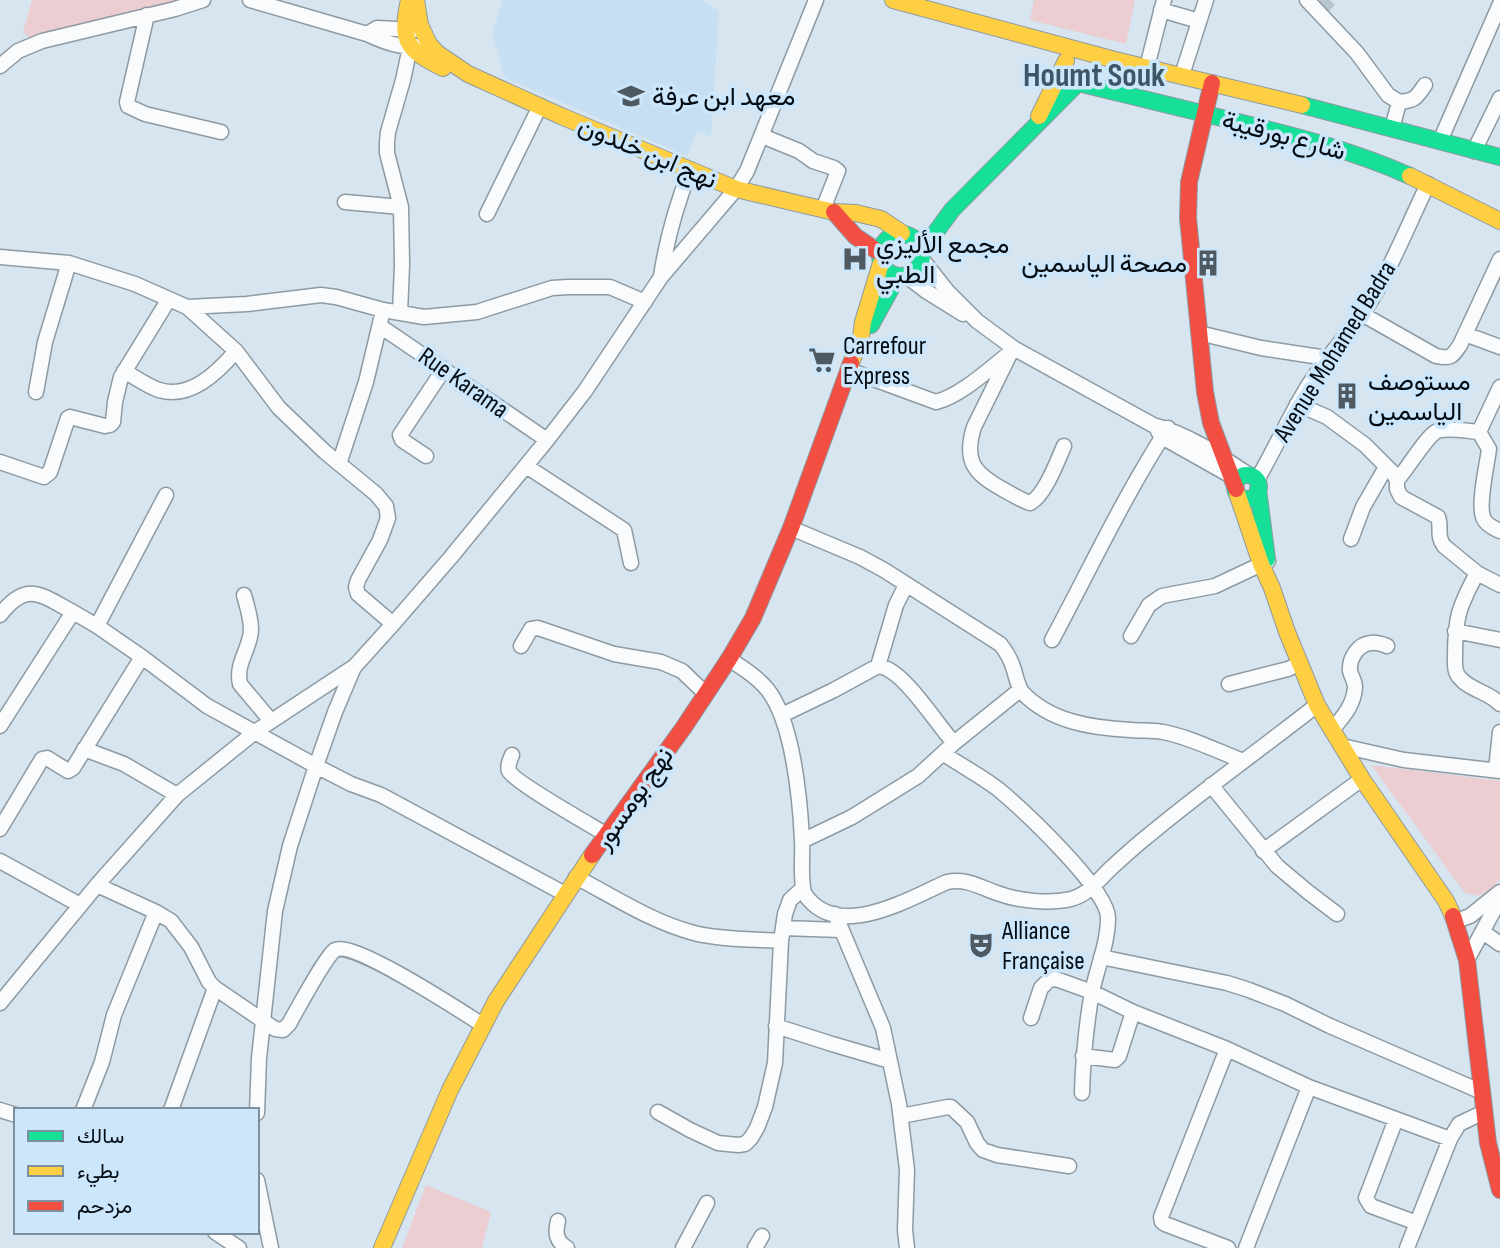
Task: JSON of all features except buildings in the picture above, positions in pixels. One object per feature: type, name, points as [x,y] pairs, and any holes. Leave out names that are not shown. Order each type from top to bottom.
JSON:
[{"type":"main road","points":[[409,0],[405,30],[410,47]]},
{"type":"main road","points":[[416,0],[425,36]]},
{"type":"main road","name":"شارع بورقيبة","points":[[893,0],[1500,157]]},
{"type":"main road","name":"نهج ابن خلدون","points":[[425,36],[437,53],[468,74],[690,170],[736,189],[828,211],[856,213],[881,219],[904,234]]},
{"type":"main road","name":"نهج ابن خلدون","points":[[410,47],[432,63],[468,74]]},
{"type":"main road","name":"نهج بومسور","points":[[1031,131],[1073,47]]},
{"type":"main road","name":"شارع بورقيبة","points":[[1060,71],[1078,83],[1351,152],[1428,184],[1500,220]]},
{"type":"main road","name":"نهج بومسور","points":[[861,337],[902,276],[912,272],[952,210],[1078,83]]},
{"type":"main road","points":[[1212,83],[1189,182],[1188,218],[1205,392],[1211,423],[1224,459],[1244,483],[1272,587],[1299,664],[1317,705],[1362,779],[1446,901],[1456,921],[1467,960],[1484,1112],[1494,1147],[1500,1190]]},
{"type":"main road","name":"نهج بومسور","points":[[382,1248],[450,1090],[483,1025],[576,877],[729,659],[753,618],[791,528],[861,337],[882,245],[894,235],[904,234],[952,210]]},
{"type":"main road","points":[[828,211],[880,258],[885,269],[891,274],[902,276]]},
{"type":"main road","points":[[904,234],[914,237],[919,244],[921,255]]},
{"type":"street","points":[[0,66],[18,51],[42,41],[203,0]]},
{"type":"street","name":"نهج ابن خلدون","points":[[250,0],[367,34],[382,41],[410,47],[425,36]]},
{"type":"street","points":[[0,1003],[97,885],[177,795],[254,732],[355,666],[548,440],[585,391],[661,277],[736,189],[747,171],[816,0]]},
{"type":"street","points":[[1182,75],[1206,0]]},
{"type":"street","points":[[1307,0],[1320,10],[1388,94],[1399,102],[1416,99],[1424,85]]},
{"type":"street","points":[[1440,141],[1500,4]]},
{"type":"street","points":[[1147,67],[1163,5],[1199,21]]},
{"type":"street","points":[[147,15],[128,106],[145,114],[221,132]]},
{"type":"street","name":"نهج ابن خلدون","points":[[367,34],[377,28],[405,30],[425,36]]},
{"type":"street","points":[[400,313],[401,207],[387,153],[387,142],[410,47]]},
{"type":"street","points":[[1474,151],[1500,98]]},
{"type":"street","points":[[1392,129],[1399,102]]},
{"type":"street","points":[[487,214],[540,106]]},
{"type":"street","points":[[762,136],[838,171],[828,211]]},
{"type":"street","points":[[661,277],[667,239],[690,170]]},
{"type":"street","name":"Avenue Mohamed Badra","points":[[1244,483],[1327,358],[1362,314],[1428,184]]},
{"type":"street","points":[[345,202],[401,207]]},
{"type":"street","points":[[921,255],[948,292],[1013,351],[1161,430],[1224,459]]},
{"type":"street","points":[[0,257],[69,263],[135,284],[187,307],[236,351],[279,408],[386,506],[388,518],[380,540],[356,587],[358,594],[393,624]]},
{"type":"street","points":[[1362,314],[1436,356],[1445,358],[1453,355],[1500,259]]},
{"type":"street","points":[[36,392],[45,342],[69,263]]},
{"type":"street","points":[[902,276],[977,321]]},
{"type":"street","points":[[187,307],[247,304],[321,295],[424,317],[467,314],[552,288],[568,287],[610,287],[645,302]]},
{"type":"street","points":[[0,462],[44,477],[48,475],[68,418],[110,425],[113,422],[117,390],[124,371],[169,299]]},
{"type":"street","points":[[339,464],[366,382],[383,310]]},
{"type":"street","name":"Rue Karama","points":[[380,326],[548,440]]},
{"type":"street","points":[[1199,333],[1250,346],[1327,358]]},
{"type":"street","points":[[1465,334],[1500,347]]},
{"type":"street","points":[[124,371],[158,390],[178,392],[198,385],[216,372],[236,351]]},
{"type":"street","points":[[849,370],[936,402],[969,385],[1013,351]]},
{"type":"street","points":[[1013,351],[974,427],[969,449],[974,466],[986,480],[1030,503],[1043,489],[1064,446]]},
{"type":"street","points":[[426,456],[402,440],[400,435],[444,369]]},
{"type":"street","points":[[1479,432],[1500,387]]},
{"type":"street","points":[[1297,404],[1327,417],[1365,445],[1393,473],[1401,497],[1438,517],[1438,533],[1444,546],[1477,573],[1500,584]]},
{"type":"street","points":[[1397,480],[1435,431],[1441,429],[1479,432],[1495,450],[1481,503],[1482,516],[1487,523],[1500,531]]},
{"type":"street","points":[[1161,430],[1244,483]]},
{"type":"street","points":[[1052,640],[1161,430]]},
{"type":"street","points":[[526,466],[624,530],[631,563]]},
{"type":"street","points":[[1351,539],[1363,507],[1386,467]]},
{"type":"street","points":[[97,626],[166,495]]},
{"type":"street","points":[[791,528],[860,557],[1000,644],[1013,664],[1020,690],[1040,707],[1061,718],[1103,728],[1170,734],[1243,761]]},
{"type":"street","points":[[1131,636],[1152,601],[1162,596],[1215,586],[1264,562]]},
{"type":"street","points":[[1477,573],[1461,603],[1455,631],[1455,669],[1467,684],[1500,704]]},
{"type":"street","points":[[878,666],[896,605],[906,585]]},
{"type":"street","points":[[0,615],[11,603],[23,596],[33,593],[47,597],[97,626],[199,701],[316,766],[351,784],[381,795],[565,894]]},
{"type":"street","points":[[244,595],[252,631],[238,677],[240,684],[271,721]]},
{"type":"street","points":[[0,726],[73,612]]},
{"type":"street","points":[[521,646],[531,629],[538,628],[614,654],[661,662],[682,671],[705,694]]},
{"type":"street","points":[[1455,631],[1500,640]]},
{"type":"street","points":[[1332,730],[1352,702],[1355,686],[1350,672],[1355,653],[1362,645],[1370,643],[1387,646]]},
{"type":"street","points":[[0,829],[42,759],[47,758],[70,771],[142,657]]},
{"type":"street","points":[[729,659],[768,689],[782,715],[798,786],[803,888],[806,898],[821,910],[835,914],[863,916],[879,912],[956,880],[1016,899],[1070,899],[1080,895],[1094,886],[1147,836],[1317,705]]},
{"type":"street","points":[[1229,684],[1299,664]]},
{"type":"street","points":[[257,1108],[262,1022],[275,911],[290,846],[316,766],[355,666]]},
{"type":"street","points":[[782,715],[878,666],[886,667],[910,688],[949,749],[1022,811],[1094,886],[1108,915],[1092,992],[1083,1056],[1082,1093]]},
{"type":"street","points":[[802,841],[852,817],[918,776],[1020,690]]},
{"type":"street","points":[[1342,746],[1404,760],[1498,770],[1500,732]]},
{"type":"street","points":[[84,749],[124,764],[177,795]]},
{"type":"street","points":[[512,755],[508,766],[511,774],[607,835]]},
{"type":"street","points":[[1263,851],[1362,779]]},
{"type":"street","points":[[1211,785],[1277,866],[1337,914]]},
{"type":"street","points":[[0,861],[80,905]]},
{"type":"street","points":[[576,877],[653,917],[693,932],[736,938],[841,930]]},
{"type":"street","points":[[97,885],[171,921],[191,947],[209,982],[275,1029],[283,1030],[289,1024],[324,963],[336,950],[343,948],[386,966],[483,1025]]},
{"type":"street","points":[[658,1112],[718,1143],[745,1144],[751,1138],[770,1090],[775,1063],[782,934],[790,900],[803,888]]},
{"type":"street","points":[[1456,921],[1470,916],[1500,892]]},
{"type":"street","points":[[1467,960],[1500,899]]},
{"type":"street","points":[[84,1108],[102,1062],[114,1015],[156,912]]},
{"type":"street","points":[[835,914],[883,1028],[901,1116],[907,1170],[905,1230],[908,1247]]},
{"type":"street","points":[[1483,932],[1500,944]]},
{"type":"street","points":[[1101,957],[1249,990],[1482,1092]]},
{"type":"street","points":[[1031,1017],[1041,988],[1049,980],[1056,979],[1227,1049],[1309,1087],[1450,1139]]},
{"type":"street","points":[[172,1108],[215,988]]},
{"type":"street","points":[[1083,1056],[1115,1060],[1119,1056],[1133,1012]]},
{"type":"street","points":[[776,1026],[890,1061]]},
{"type":"street","points":[[1227,1049],[1161,1217],[1165,1224],[1209,1245],[1228,1248]]},
{"type":"street","points":[[1247,1248],[1309,1087]]},
{"type":"street","points":[[901,1116],[951,1107],[967,1122],[983,1150],[997,1155],[1069,1166]]},
{"type":"street","points":[[1407,1248],[1450,1139],[1460,1124],[1484,1112]]},
{"type":"street","points":[[1396,1119],[1366,1198],[1371,1206],[1416,1223]]},
{"type":"street","points":[[259,1190],[271,1248]]},
{"type":"street","points":[[683,1248],[707,1203]]},
{"type":"street","points":[[558,1221],[556,1236],[566,1248]]},
{"type":"street","points":[[219,1234],[238,1244]]},
{"type":"shaded area","points":[[32,0],[179,0],[30,38],[23,32]]},
{"type":"shaded area","name":"معهد ابن عرفة","points":[[503,0],[703,0],[719,11],[711,137],[697,131],[687,156],[505,78],[492,34]]},
{"type":"shaded area","points":[[1034,0],[1135,0],[1126,44],[1030,20]]},
{"type":"shaded area","points":[[1371,765],[1500,781],[1500,878],[1494,887],[1479,896],[1465,893]]},
{"type":"shaded area","points":[[426,1185],[491,1212],[482,1248],[402,1248]]},
{"type":"tunnel","points":[[1322,8],[1330,0]]},
{"type":"traffic: fast","points":[[1061,71],[1078,83],[1298,137],[1366,158],[1410,176]]},
{"type":"traffic: fast","points":[[922,251],[952,210],[1078,83]]},
{"type":"traffic: fast","points":[[1302,105],[1500,157]]},
{"type":"traffic: fast","points":[[901,234],[916,240],[922,255],[916,270],[901,276],[886,270],[880,255],[886,240],[901,234]]},
{"type":"traffic: fast","points":[[871,325],[898,276]]},
{"type":"traffic: fast","points":[[1247,475],[1255,479],[1259,487],[1255,495],[1247,499],[1239,495],[1235,487],[1239,479],[1247,475]]},
{"type":"traffic: fast","points":[[1258,489],[1267,559]]},
{"type":"traffic: slow","points":[[409,0],[405,25],[409,43],[421,56],[443,68]]},
{"type":"traffic: slow","points":[[416,0],[420,25],[429,44],[437,53],[468,74],[736,189],[834,212],[856,213],[881,219],[902,233]]},
{"type":"traffic: slow","points":[[893,0],[1115,60],[1302,105]]},
{"type":"traffic: slow","points":[[1039,116],[1066,61]]},
{"type":"traffic: slow","points":[[1410,176],[1500,221]]},
{"type":"traffic: slow","points":[[851,363],[861,337],[881,263]]},
{"type":"traffic: slow","points":[[1237,493],[1261,564],[1317,705],[1362,779],[1446,901],[1453,916]]},
{"type":"traffic: slow","points":[[382,1248],[450,1090],[496,1001],[592,855]]},
{"type":"traffic: jam","points":[[1212,83],[1189,182],[1188,218],[1205,392],[1211,423],[1236,489]]},
{"type":"traffic: jam","points":[[834,212],[855,236],[880,253]]},
{"type":"traffic: jam","points":[[592,855],[684,727],[753,618],[791,528],[851,363]]},
{"type":"traffic: jam","points":[[1453,916],[1467,960],[1488,1143],[1500,1190]]},
{"type":"place","name":"معهد ابن عرفة","points":[[631,96]]},
{"type":"place","name":"مجمع الأليزي الطبي","points":[[855,259]]},
{"type":"place","name":"مصحة الياسمين","points":[[1208,263]]},
{"type":"place","name":"Carrefour Express","points":[[822,360]]},
{"type":"place","name":"مستوصف الياسمين","points":[[1347,396]]},
{"type":"place","name":"Alliance Française","points":[[981,945]]},
{"type":"district","name":"Houmt Souk","points":[[1094,74]]}]
